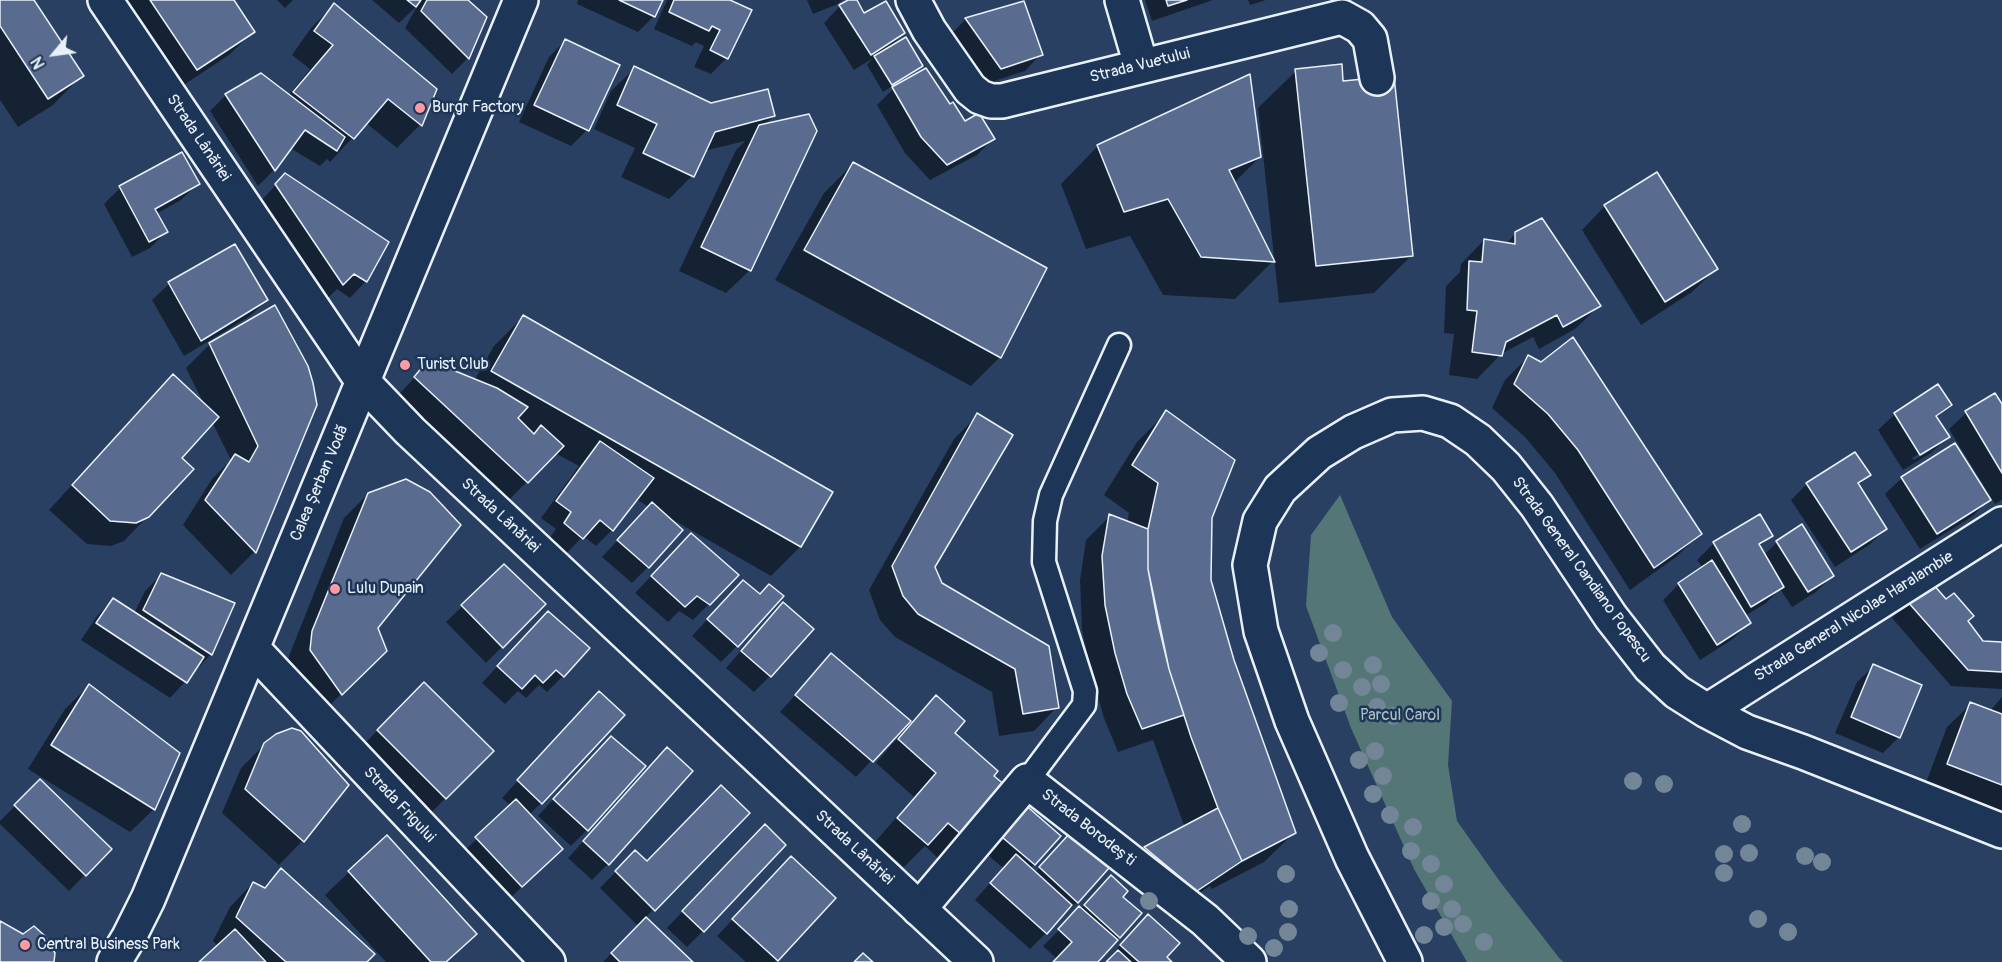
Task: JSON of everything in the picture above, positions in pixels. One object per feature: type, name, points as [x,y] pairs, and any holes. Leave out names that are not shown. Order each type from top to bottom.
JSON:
[{"type":"street","name":"Strada Lânăriei","points":[[105,0],[363,382],[410,431],[976,962]]},
{"type":"street","name":"Calea Șerban Vodă","points":[[114,962],[148,899],[521,0]]},
{"type":"street","name":"Strada Vuetului","points":[[913,0],[929,30],[970,89],[980,97],[991,101],[1002,101],[1342,17],[1360,27],[1370,39],[1377,78]]},
{"type":"street","points":[[1122,0],[1141,65]]},
{"type":"street","name":"Strada General Candiano Popescu","points":[[1405,962],[1352,858],[1292,721],[1262,631],[1250,565],[1260,521],[1280,489],[1318,453],[1353,432],[1392,415],[1423,413],[1450,420],[1478,440],[1506,467],[1537,506],[1611,617],[1650,667],[1677,692],[1747,732],[2002,831]]},
{"type":"street","name":"Strada General Nicolae Haralambie","points":[[1707,711],[2002,524]]},
{"type":"street","name":"Strada Frigului","points":[[252,648],[548,962]]},
{"type":"street","name":"Strada Borodești","points":[[919,909],[1027,781],[1206,920],[1249,962]]},
{"type":"lane","points":[[1027,781],[1078,716],[1084,705],[1085,691],[1044,562],[1045,521],[1051,495],[1119,345]]},
{"type":"green space","name":"Parcul Carol","points":[[1340,495],[1392,617],[1452,701],[1448,765],[1457,821],[1501,883],[1564,962],[1467,962],[1414,869],[1351,728],[1306,606],[1311,535]]},
{"type":"building","points":[[0,0],[34,0],[84,76],[48,99],[0,26]]},
{"type":"building","points":[[150,0],[234,0],[255,32],[197,70]]},
{"type":"building","points":[[407,0],[421,0],[416,7]]},
{"type":"building","points":[[427,0],[468,0],[487,17],[469,59],[421,11]]},
{"type":"building","points":[[619,0],[663,0],[655,17]]},
{"type":"building","points":[[674,0],[730,0],[752,10],[728,59],[710,50],[720,30],[712,26],[709,31],[669,12]]},
{"type":"building","points":[[848,0],[857,0],[864,13],[886,1],[905,33],[871,55],[839,5]]},
{"type":"building","points":[[1166,0],[1187,0],[1168,6]]},
{"type":"building","points":[[1024,1],[1043,55],[1001,69],[965,18]]},
{"type":"building","points":[[334,3],[437,89],[422,126],[388,99],[354,139],[293,92],[333,45],[314,31]]},
{"type":"building","points":[[906,37],[923,66],[892,85],[874,56]]},
{"type":"building","points":[[565,39],[620,65],[589,131],[534,105]]},
{"type":"building","points":[[1342,64],[1343,81],[1394,76],[1413,256],[1316,266],[1295,69]]},
{"type":"building","points":[[634,66],[711,103],[768,89],[775,116],[715,132],[694,177],[643,153],[657,124],[617,105]]},
{"type":"building","points":[[926,68],[950,104],[953,102],[965,121],[979,113],[995,139],[947,165],[921,137],[892,87]]},
{"type":"building","points":[[261,73],[345,137],[337,151],[305,130],[275,171],[225,94]]},
{"type":"building","points":[[1250,74],[1261,157],[1229,170],[1275,262],[1201,257],[1168,199],[1124,212],[1097,145]]},
{"type":"building","points":[[809,114],[817,131],[751,271],[701,247],[759,125]]},
{"type":"building","points":[[182,152],[200,184],[155,209],[168,232],[149,242],[119,186]]},
{"type":"building","points":[[853,162],[1047,268],[1001,358],[804,250]]},
{"type":"building","points":[[1657,172],[1718,269],[1665,302],[1604,205]]},
{"type":"building","points":[[285,173],[389,242],[367,282],[354,274],[343,285],[275,184]]},
{"type":"building","points":[[1542,218],[1601,306],[1563,327],[1557,315],[1506,342],[1502,356],[1472,352],[1477,311],[1467,310],[1469,261],[1482,262],[1484,239],[1515,244],[1515,232]]},
{"type":"building","points":[[235,244],[268,300],[201,341],[168,282]]},
{"type":"building","points":[[275,305],[308,366],[317,405],[256,553],[205,500],[235,454],[249,462],[258,446],[209,343]]},
{"type":"building","points":[[523,315],[833,492],[801,547],[491,371]]},
{"type":"building","points":[[1573,337],[1702,534],[1654,568],[1578,450],[1548,414],[1514,384],[1528,355],[1541,362]]},
{"type":"building","points":[[428,360],[497,388],[528,407],[518,418],[534,434],[541,425],[564,446],[528,483],[414,377]]},
{"type":"building","points":[[173,374],[219,417],[182,458],[194,469],[149,517],[136,523],[110,521],[72,485]]},
{"type":"building","points":[[1938,384],[1952,405],[1936,416],[1950,437],[1920,455],[1894,413]]},
{"type":"building","points":[[1995,393],[2002,404],[2002,473],[1965,411]]},
{"type":"building","points":[[1166,410],[1235,460],[1212,518],[1211,580],[1234,660],[1296,833],[1242,861],[1218,808],[1191,737],[1169,669],[1148,569],[1148,529],[1158,483],[1132,465]]},
{"type":"building","points":[[977,413],[1013,435],[935,567],[942,583],[1049,646],[1059,708],[1023,714],[1015,669],[918,614],[903,596],[892,566]]},
{"type":"building","points":[[600,441],[654,478],[613,531],[600,520],[583,539],[564,523],[571,512],[556,501]]},
{"type":"building","points":[[1955,443],[1991,500],[1937,534],[1901,477]]},
{"type":"building","points":[[1855,452],[1871,475],[1858,483],[1887,529],[1851,552],[1806,483]]},
{"type":"building","points":[[406,479],[430,492],[461,525],[378,628],[387,651],[342,695],[310,650],[312,631],[368,493]]},
{"type":"building","points":[[652,502],[683,530],[649,568],[617,540]]},
{"type":"building","points":[[1109,514],[1148,529],[1148,569],[1158,623],[1169,669],[1184,715],[1142,729],[1127,694],[1115,653],[1105,605],[1102,556]]},
{"type":"building","points":[[1760,514],[1773,536],[1759,544],[1784,587],[1751,607],[1713,542]]},
{"type":"building","points":[[1802,524],[1834,576],[1808,592],[1776,541]]},
{"type":"building","points":[[691,533],[739,575],[710,605],[697,596],[685,607],[651,576]]},
{"type":"building","points":[[1712,560],[1751,623],[1717,645],[1678,583]]},
{"type":"building","points":[[504,564],[546,604],[503,648],[461,605]]},
{"type":"building","points":[[161,573],[235,603],[212,655],[143,610]]},
{"type":"building","points":[[743,580],[760,594],[769,584],[784,596],[738,647],[707,619]]},
{"type":"building","points":[[1933,584],[1946,599],[1954,593],[1974,616],[1968,621],[1983,641],[2002,642],[2002,672],[1968,670],[1907,601]]},
{"type":"building","points":[[113,598],[204,657],[187,683],[96,623]]},
{"type":"building","points":[[783,602],[814,629],[771,677],[741,651]]},
{"type":"building","points":[[548,611],[590,648],[564,677],[556,670],[543,683],[535,675],[522,689],[497,666]]},
{"type":"building","points":[[831,653],[911,721],[873,762],[795,695]]},
{"type":"building","points":[[1873,664],[1922,685],[1900,738],[1851,717]]},
{"type":"building","points":[[424,682],[494,751],[446,799],[377,730]]},
{"type":"building","points":[[89,684],[180,753],[155,810],[51,745]]},
{"type":"building","points":[[599,691],[625,715],[542,804],[517,780]]},
{"type":"building","points":[[936,695],[965,721],[955,733],[998,771],[994,776],[1006,786],[962,835],[948,823],[928,845],[897,818],[936,773],[898,739]]},
{"type":"building","points":[[1970,702],[2002,714],[2002,785],[1947,764]]},
{"type":"building","points":[[292,728],[301,731],[349,785],[304,842],[245,789],[264,743],[276,734]]},
{"type":"building","points":[[611,736],[646,766],[588,831],[553,799]]},
{"type":"building","points":[[667,747],[693,771],[609,865],[583,841]]},
{"type":"building","points":[[40,779],[112,849],[86,876],[14,805]]},
{"type":"building","points":[[721,785],[750,813],[655,911],[615,871],[635,850],[647,861]]},
{"type":"building","points":[[516,799],[563,849],[522,887],[475,837]]},
{"type":"building","points":[[1022,802],[1061,836],[1035,865],[996,832]]},
{"type":"building","points":[[1218,808],[1242,861],[1197,891],[1144,847]]},
{"type":"building","points":[[765,824],[786,845],[704,932],[682,911]]},
{"type":"building","points":[[1070,833],[1109,868],[1078,903],[1039,867]]},
{"type":"building","points":[[387,835],[477,934],[446,962],[431,962],[348,871]]},
{"type":"building","points":[[1016,854],[1072,905],[1047,934],[990,883]]},
{"type":"building","points":[[791,856],[836,898],[778,961],[732,919]]},
{"type":"building","points":[[281,868],[375,954],[367,962],[286,962],[236,917],[253,882],[265,888]]},
{"type":"building","points":[[1111,875],[1128,891],[1123,897],[1142,913],[1120,938],[1084,905]]},
{"type":"building","points":[[1079,906],[1118,940],[1098,962],[1053,962],[1072,942],[1058,929]]},
{"type":"building","points":[[1148,914],[1180,943],[1167,957],[1172,962],[1139,962],[1120,945]]},
{"type":"building","points":[[646,917],[693,962],[620,962],[611,953]]},
{"type":"building","name":"Central Business Park","points":[[0,921],[23,934],[34,926],[45,936],[55,953],[54,962],[0,962]]},
{"type":"building","points":[[235,929],[266,962],[199,962]]},
{"type":"building","points":[[1118,950],[1131,962],[1106,962]]},
{"type":"building","points":[[863,953],[873,962],[854,962]]},
{"type":"place","name":"Burgr Factory","points":[[420,108]]},
{"type":"place","name":"Turist Club","points":[[405,365]]},
{"type":"place","name":"Lulu Dupain","points":[[335,589]]},
{"type":"place","name":"Central Business Park","points":[[25,945]]}]
